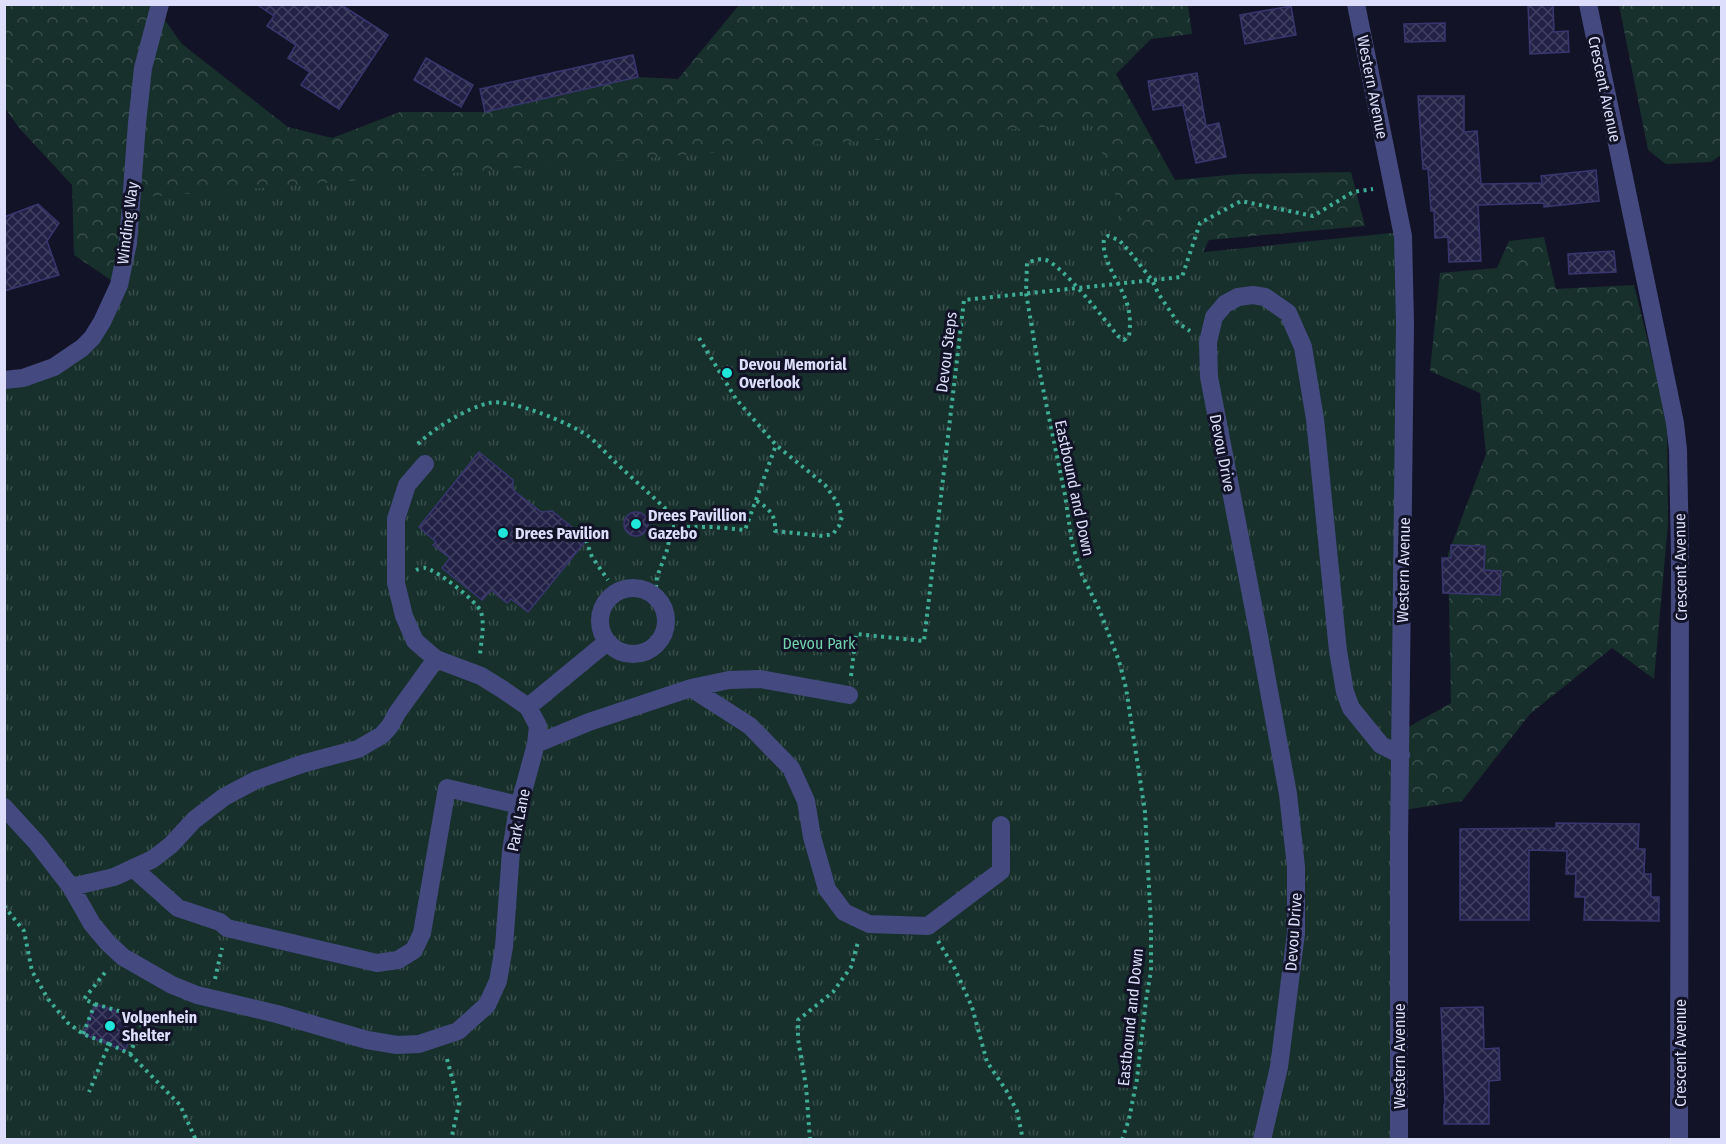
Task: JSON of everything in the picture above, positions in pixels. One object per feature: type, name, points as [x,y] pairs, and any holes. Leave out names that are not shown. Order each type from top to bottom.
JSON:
[{"type":"street","name":"Winding Way","points":[[4,380],[23,378],[54,367],[82,348],[92,338],[102,322],[119,285],[129,243],[143,68],[160,4]]},
{"type":"street","name":"Western Avenue","points":[[1356,4],[1403,236],[1405,335],[1399,845],[1400,1140]]},
{"type":"street","name":"Crescent Avenue","points":[[1588,4],[1664,367],[1678,450],[1680,1140]]},
{"type":"street","name":"Devou Drive","points":[[1262,1140],[1279,1067],[1296,933],[1296,867],[1288,794],[1209,377],[1208,342],[1214,317],[1225,304],[1238,297],[1253,295],[1266,297],[1288,313],[1303,347],[1315,419],[1338,651],[1345,692],[1351,708],[1381,745],[1401,755]]},
{"type":"street","points":[[425,464],[407,485],[396,519],[396,583],[404,615],[415,641],[436,659],[481,676],[528,707],[607,642]]},
{"type":"street","points":[[635,588],[655,596],[666,615],[663,637],[656,646],[647,652],[625,654],[607,642],[602,633],[601,611],[614,594],[624,589],[635,588]]},
{"type":"street","points":[[71,888],[114,878],[153,859],[171,845],[194,820],[224,797],[256,780],[305,763],[358,749],[382,735],[436,659]]},
{"type":"street","points":[[536,744],[589,722],[691,688],[729,680],[760,679],[849,695]]},
{"type":"street","points":[[691,688],[750,726],[791,768],[806,801],[812,837],[827,889],[844,912],[869,924],[928,926],[1001,871],[1001,825]]},
{"type":"street","name":"Park Lane","points":[[4,807],[37,843],[71,888],[92,924],[108,943],[123,957],[172,985],[197,995],[277,1014],[367,1040],[397,1045],[419,1044],[458,1031],[487,1005],[498,982],[504,947],[511,851],[519,806],[536,744],[538,726],[528,707]]},
{"type":"street","points":[[133,868],[178,908],[220,922],[227,928],[377,963],[398,960],[414,950],[422,933],[447,788],[519,806]]},
{"type":"path","name":"Devou Steps","points":[[849,695],[856,634],[924,640],[964,300],[1182,277],[1200,223],[1241,201],[1313,216],[1353,192],[1376,189]]},
{"type":"path","name":"Eastbound and Down","points":[[1122,1140],[1130,1119],[1151,971],[1151,925],[1144,812],[1126,688],[1119,661],[1100,609],[1082,575],[1072,543],[1065,495],[1026,293],[1027,263],[1046,260],[1061,272],[1124,340],[1130,336],[1130,315],[1125,297],[1117,284],[1103,247],[1104,239],[1108,236],[1119,240],[1152,280],[1178,323],[1208,342]]},
{"type":"path","points":[[699,338],[736,399],[776,445],[825,484],[837,502],[842,517],[833,534],[823,536],[775,531],[774,516],[755,500]]},
{"type":"path","points":[[417,445],[441,426],[470,410],[491,402],[515,405],[555,418],[588,436],[668,511],[672,527],[667,550],[657,577],[655,596]]},
{"type":"path","points":[[672,527],[746,530],[776,445]]},
{"type":"path","points":[[586,540],[592,557],[608,580]]},
{"type":"path","points":[[411,573],[425,568],[435,572],[474,602],[480,610],[483,632],[480,655]]},
{"type":"path","points":[[458,589],[462,584]]},
{"type":"path","points":[[4,906],[24,931],[32,971],[48,999],[68,1023],[82,1034],[130,1053],[180,1105],[196,1140]]},
{"type":"path","points":[[810,1140],[806,1086],[798,1039],[798,1020],[833,992],[850,967],[858,944],[858,933],[844,912]]},
{"type":"path","points":[[928,926],[955,969],[972,1007],[987,1062],[1017,1111],[1023,1140]]},
{"type":"path","points":[[82,1034],[95,1004],[84,999],[107,970]]},
{"type":"path","points":[[130,1053],[144,1018]]},
{"type":"path","points":[[89,1092],[109,1044]]},
{"type":"path","points":[[447,1059],[459,1104],[451,1140]]},
{"type":"green space","points":[[5,5],[154,5],[182,44],[288,127],[332,138],[400,112],[485,112],[638,77],[678,79],[739,5],[1188,5],[1192,34],[1151,39],[1116,74],[1175,180],[1240,174],[1351,172],[1365,226],[1209,240],[1179,299],[1391,737],[1451,703],[1448,554],[1486,454],[1480,393],[1430,371],[1440,273],[1497,268],[1509,241],[1544,237],[1556,289],[1634,285],[1667,418],[1668,524],[1654,679],[1612,648],[1530,714],[1462,801],[1385,813],[82,348],[118,285],[74,255],[72,185],[20,129],[5,108]]},
{"type":"green space","points":[[1619,5],[1721,5],[1721,155],[1711,162],[1666,164],[1648,150]]},
{"type":"green space","name":"Devou Park","points":[[1093,123],[1135,259],[1402,232],[1399,1139],[5,1139],[4,380],[54,367],[102,322],[132,198]]},
{"type":"building","points":[[256,4],[340,4],[388,35],[339,109],[301,85],[310,72],[288,58],[296,45],[267,26],[274,16]]},
{"type":"building","points":[[1528,4],[1553,4],[1554,32],[1568,31],[1569,52],[1530,54]]},
{"type":"building","points":[[1291,6],[1296,35],[1245,44],[1240,15]]},
{"type":"building","points":[[1445,23],[1445,41],[1405,42],[1404,24]]},
{"type":"building","points":[[633,55],[638,77],[485,112],[480,89]]},
{"type":"building","points":[[426,58],[473,85],[461,107],[414,80]]},
{"type":"building","points":[[1197,73],[1206,126],[1219,123],[1226,157],[1196,163],[1183,105],[1153,110],[1148,81]]},
{"type":"building","points":[[1418,96],[1464,96],[1464,132],[1477,131],[1481,184],[1542,183],[1541,176],[1596,170],[1599,201],[1544,207],[1544,203],[1478,205],[1481,261],[1449,262],[1448,237],[1435,238],[1428,169],[1423,169]]},
{"type":"building","points":[[38,204],[59,223],[47,241],[59,275],[4,291],[4,217]]},
{"type":"building","points":[[1614,251],[1616,272],[1569,274],[1568,254]]},
{"type":"building","name":"Drees Pavilion","points":[[479,452],[513,480],[513,490],[541,512],[552,511],[587,539],[528,612],[511,599],[507,603],[491,590],[482,600],[442,568],[450,558],[433,545],[436,542],[419,527]]},
{"type":"building","name":"Drees Pavillion Gazebo","points":[[636,512],[641,513],[647,519],[647,529],[641,535],[636,536],[631,535],[625,529],[624,524],[625,519],[631,513]]},
{"type":"building","points":[[1451,545],[1485,546],[1484,570],[1501,571],[1500,595],[1443,593],[1442,558],[1451,558]]},
{"type":"building","points":[[1556,823],[1639,824],[1638,849],[1645,849],[1644,874],[1651,874],[1651,897],[1659,897],[1659,921],[1584,920],[1585,897],[1575,897],[1576,874],[1566,874],[1567,851],[1529,850],[1529,920],[1460,920],[1460,829],[1556,828]]},
{"type":"building","name":"Volpenhein Shelter","points":[[95,1004],[138,1018],[125,1051],[83,1034]]},
{"type":"building","points":[[1483,1007],[1484,1049],[1499,1048],[1500,1080],[1489,1081],[1489,1124],[1444,1124],[1441,1008]]},
{"type":"place","name":"Devou Memorial Overlook","points":[[727,373]]},
{"type":"place","name":"Drees Pavillion Gazebo","points":[[636,524]]},
{"type":"place","name":"Drees Pavilion","points":[[503,533]]},
{"type":"place","name":"Volpenhein Shelter","points":[[110,1026]]}]
